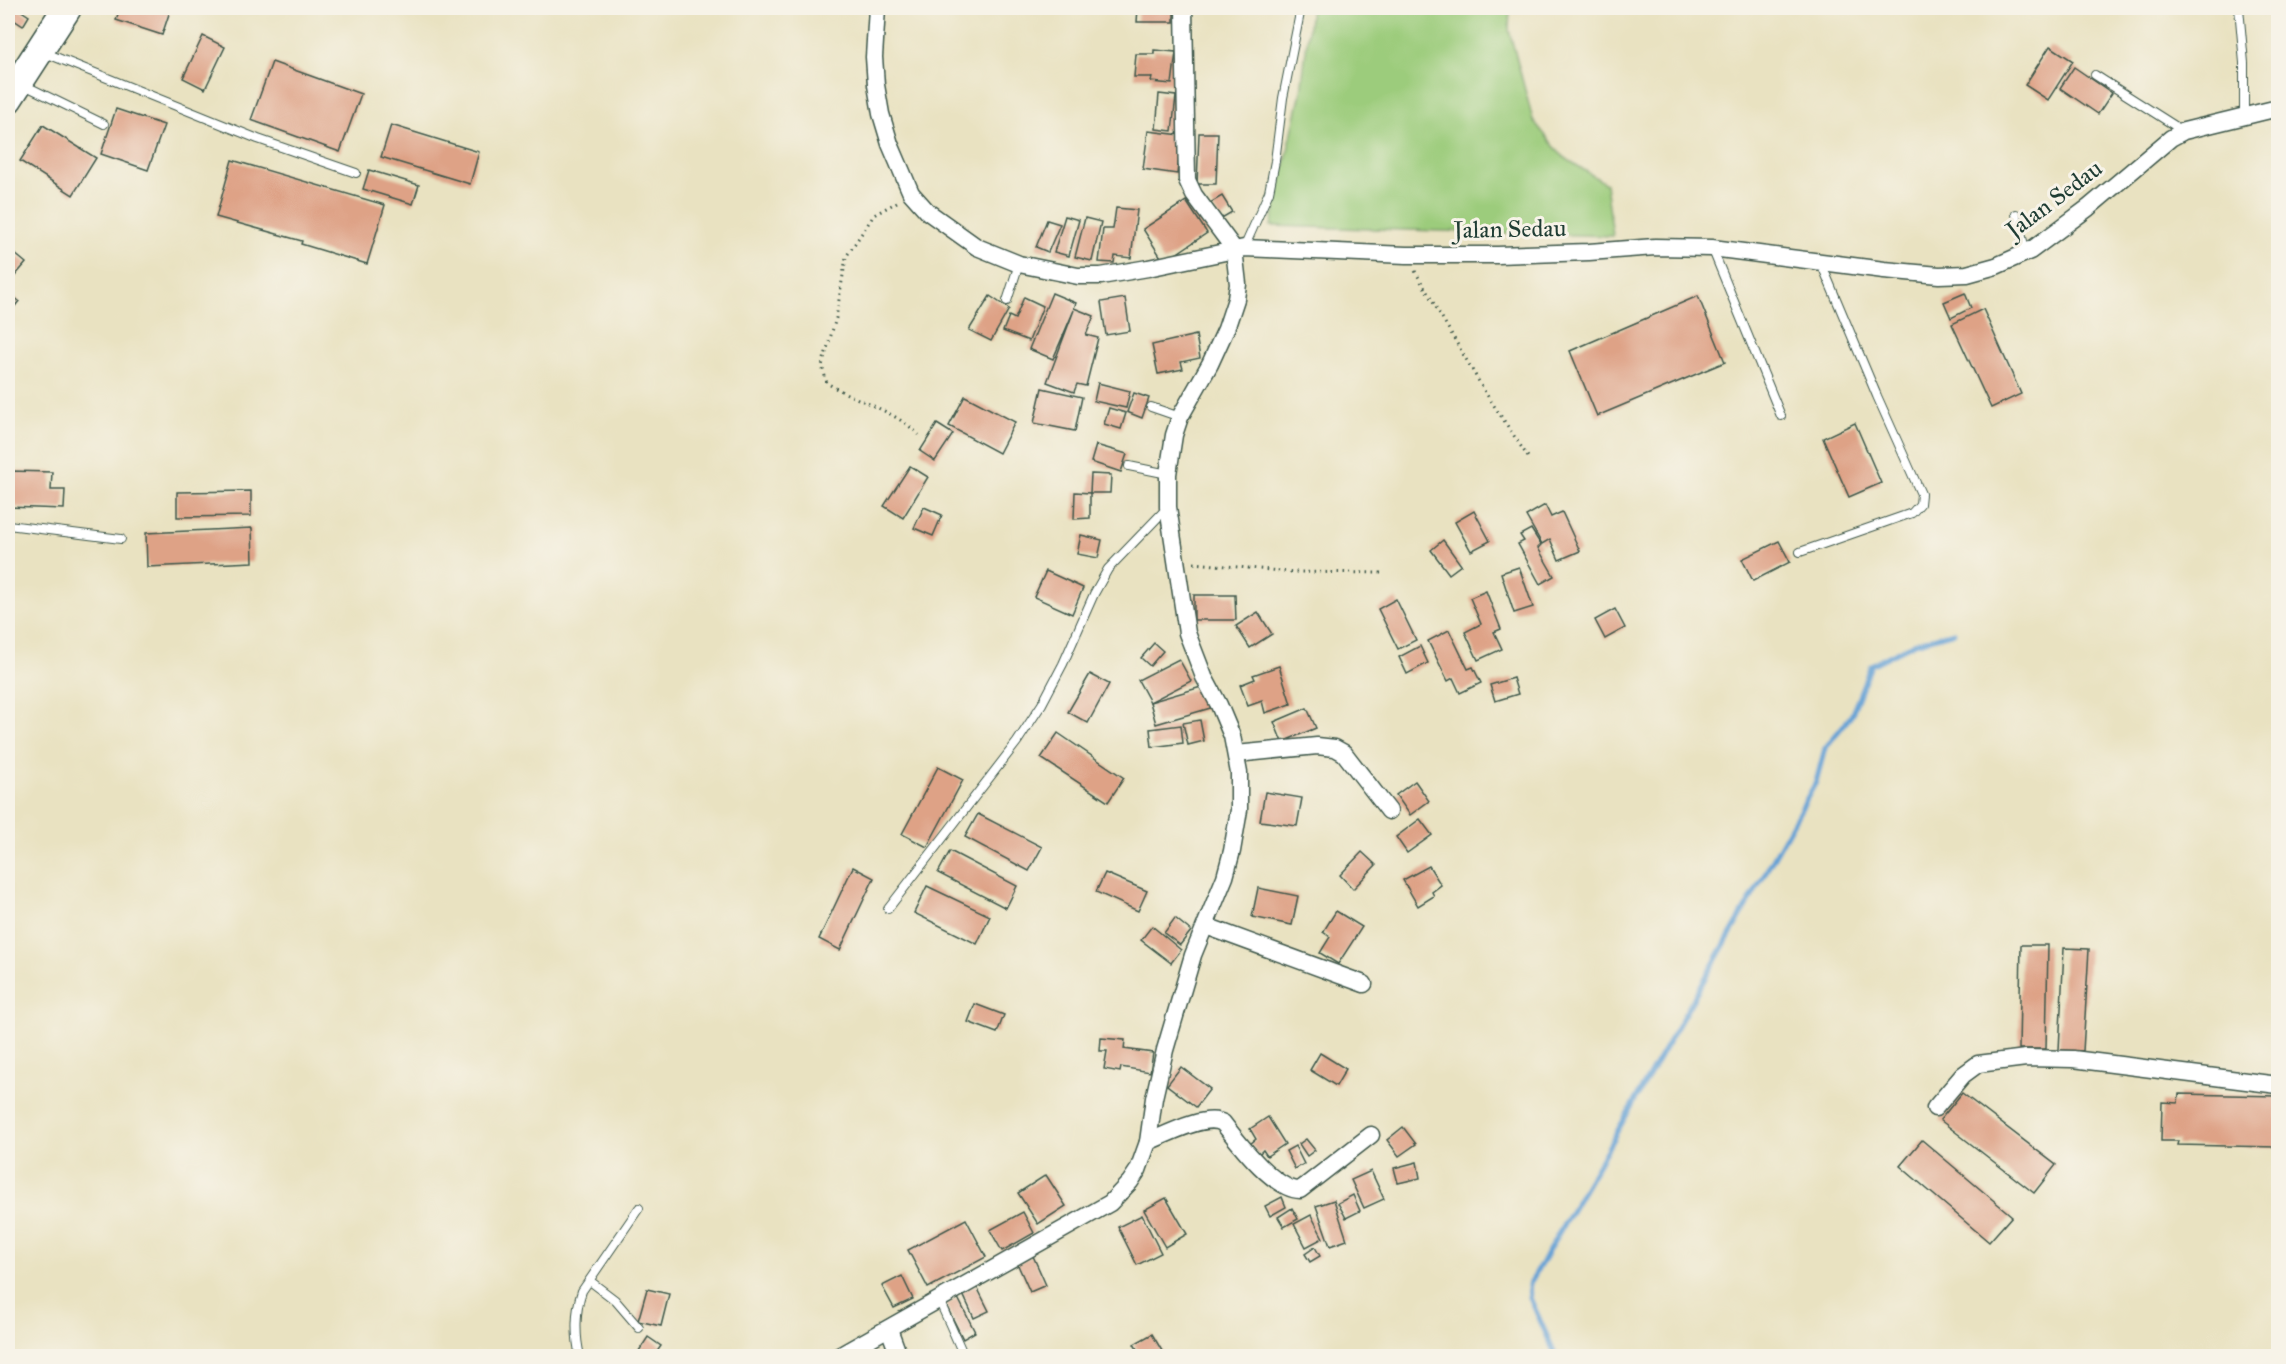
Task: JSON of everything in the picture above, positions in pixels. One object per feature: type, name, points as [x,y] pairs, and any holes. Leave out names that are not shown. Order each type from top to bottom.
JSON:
[{"type":"highway","points":[[13,91],[68,8]]},
{"type":"street","name":"Jalan Sedau","points":[[877,8],[874,57],[879,104],[890,144],[911,193],[928,212],[977,247],[1019,264],[1078,276],[1101,276],[1239,249],[1406,255],[1540,254],[1655,247],[1712,248],[1821,263],[1940,275],[1968,274],[1996,266],[2025,253],[2088,208],[2170,138],[2184,131],[2278,108]]},
{"type":"street","points":[[839,1356],[1110,1203],[1130,1182],[1138,1170],[1148,1142],[1154,1098],[1165,1050],[1193,955],[1225,877],[1239,810],[1236,754],[1219,705],[1204,677],[1187,633],[1178,561],[1168,507],[1168,474],[1171,449],[1180,417],[1210,364],[1226,329],[1236,299],[1239,249],[1194,195],[1186,180],[1185,8]]},
{"type":"street","points":[[1236,754],[1317,746],[1335,748],[1344,753],[1389,811]]},
{"type":"street","points":[[1206,926],[1364,984]]},
{"type":"street","points":[[1935,1108],[1963,1076],[1978,1064],[2026,1058],[2073,1059],[2278,1085]]},
{"type":"street","points":[[1148,1142],[1205,1120],[1218,1120],[1269,1173],[1286,1186],[1300,1190],[1371,1135]]},
{"type":"street","points":[[889,1329],[899,1356]]},
{"type":"lane","points":[[1239,249],[1269,192],[1283,98],[1301,8]]},
{"type":"lane","points":[[2239,8],[2244,63],[2244,117]]},
{"type":"lane","points":[[40,51],[248,136],[356,173]]},
{"type":"lane","points":[[2096,75],[2184,131]]},
{"type":"lane","points":[[13,91],[104,124]]},
{"type":"lane","points":[[2016,213],[2025,253]]},
{"type":"lane","points":[[1712,248],[1781,416]]},
{"type":"lane","points":[[1800,552],[1912,513],[1920,504],[1921,494],[1821,263]]},
{"type":"lane","points":[[1007,302],[1019,264]]},
{"type":"lane","points":[[1151,407],[1180,417]]},
{"type":"lane","points":[[1130,466],[1168,474]]},
{"type":"lane","points":[[888,909],[1017,742],[1042,704],[1108,569],[1168,507]]},
{"type":"lane","points":[[8,525],[121,539]]},
{"type":"lane","points":[[580,1356],[576,1315],[578,1302],[639,1208]]},
{"type":"lane","points":[[590,1281],[615,1300],[639,1328]]},
{"type":"lane","points":[[939,1300],[964,1356]]},
{"type":"path","points":[[911,193],[874,215],[846,257],[836,318],[822,366],[827,383],[846,395],[882,408],[910,426],[919,435]]},
{"type":"path","points":[[1406,255],[1479,382],[1528,457]]},
{"type":"path","points":[[1178,561],[1292,572],[1386,573]]},
{"type":"green space","points":[[1311,8],[1510,8],[1509,30],[1533,120],[1562,156],[1606,184],[1613,236],[1271,226],[1301,92]]},
{"type":"building","points":[[17,8],[29,16],[23,26],[11,18]]},
{"type":"building","points":[[120,8],[171,8],[162,35],[116,20]]},
{"type":"building","points":[[1138,8],[1174,8],[1174,22],[1137,22]]},
{"type":"building","points":[[203,36],[225,47],[205,89],[183,78]]},
{"type":"building","points":[[2050,46],[2073,61],[2048,100],[2025,85]]},
{"type":"building","points":[[1154,50],[1176,52],[1172,84],[1151,82],[1152,77],[1134,77],[1136,54],[1154,54]]},
{"type":"building","points":[[272,62],[361,94],[340,152],[251,120]]},
{"type":"building","points":[[2074,67],[2112,93],[2098,114],[2060,88]]},
{"type":"building","points":[[1159,94],[1176,96],[1172,131],[1156,129]]},
{"type":"building","points":[[116,109],[164,125],[148,170],[101,154]]},
{"type":"building","points":[[43,125],[96,158],[73,195],[20,161]]},
{"type":"building","points":[[391,125],[479,152],[470,184],[381,157]]},
{"type":"building","points":[[1148,131],[1181,135],[1177,174],[1143,169]]},
{"type":"building","points":[[1199,133],[1218,133],[1216,184],[1197,184]]},
{"type":"building","points":[[232,160],[385,205],[367,264],[301,244],[302,241],[216,217]]},
{"type":"building","points":[[369,170],[419,185],[413,204],[363,189]]},
{"type":"building","points":[[1222,196],[1232,212],[1220,219],[1210,203]]},
{"type":"building","points":[[1186,201],[1207,233],[1164,262],[1143,229]]},
{"type":"building","points":[[1116,208],[1137,210],[1131,258],[1115,256],[1114,263],[1099,262],[1103,229],[1113,229]]},
{"type":"building","points":[[1065,216],[1079,220],[1069,256],[1054,252]]},
{"type":"building","points":[[1085,218],[1101,222],[1092,261],[1075,257]]},
{"type":"building","points":[[1047,220],[1060,224],[1048,252],[1036,247]]},
{"type":"building","points":[[8,248],[26,263],[9,283],[8,282]]},
{"type":"building","points":[[8,292],[19,301],[8,315]]},
{"type":"building","points":[[1052,293],[1076,303],[1074,308],[1094,316],[1086,335],[1098,338],[1086,386],[1077,384],[1074,392],[1047,382],[1074,310],[1053,359],[1029,349]]},
{"type":"building","points":[[1965,293],[1971,308],[1951,318],[1944,302]]},
{"type":"building","points":[[990,296],[1009,309],[991,341],[969,330]]},
{"type":"building","points":[[1698,296],[1725,362],[1597,416],[1570,351]]},
{"type":"building","points":[[1024,297],[1043,306],[1029,341],[1003,331],[1009,316],[1015,319]]},
{"type":"building","points":[[1125,298],[1130,331],[1106,335],[1101,302]]},
{"type":"building","points":[[1983,309],[2021,394],[1991,408],[1952,324]]},
{"type":"building","points":[[1196,335],[1200,358],[1181,362],[1183,369],[1158,374],[1152,345]]},
{"type":"building","points":[[1098,383],[1130,391],[1126,408],[1094,401]]},
{"type":"building","points":[[1042,388],[1082,397],[1075,431],[1034,423]]},
{"type":"building","points":[[1134,393],[1149,398],[1142,418],[1127,412]]},
{"type":"building","points":[[965,396],[1015,422],[999,453],[949,426]]},
{"type":"building","points":[[1109,408],[1126,413],[1121,429],[1104,424]]},
{"type":"building","points":[[1855,423],[1881,483],[1849,497],[1823,438]]},
{"type":"building","points":[[937,424],[953,434],[935,461],[920,451]]},
{"type":"building","points":[[1096,445],[1127,454],[1121,472],[1091,462]]},
{"type":"building","points":[[910,466],[928,477],[903,518],[884,506]]},
{"type":"building","points":[[8,471],[52,472],[51,490],[65,490],[64,509],[8,507]]},
{"type":"building","points":[[1091,474],[1111,475],[1110,493],[1090,493]]},
{"type":"building","points":[[251,491],[251,516],[177,517],[177,492]]},
{"type":"building","points":[[1075,492],[1090,493],[1090,518],[1074,519]]},
{"type":"building","points":[[1545,505],[1551,517],[1562,512],[1580,551],[1559,560],[1550,539],[1542,544],[1526,516]]},
{"type":"building","points":[[924,507],[942,515],[933,536],[914,528]]},
{"type":"building","points":[[1474,511],[1490,541],[1471,551],[1455,522]]},
{"type":"building","points":[[252,528],[253,562],[147,567],[146,533]]},
{"type":"building","points":[[1531,529],[1541,545],[1538,548],[1554,576],[1540,584],[1518,544],[1524,541],[1520,535]]},
{"type":"building","points":[[1081,535],[1102,540],[1098,558],[1077,554]]},
{"type":"building","points":[[1443,540],[1461,565],[1449,574],[1431,550]]},
{"type":"building","points":[[1779,541],[1790,562],[1753,581],[1742,559]]},
{"type":"building","points":[[1519,567],[1533,607],[1514,613],[1501,573]]},
{"type":"building","points":[[1046,571],[1083,588],[1072,614],[1034,597]]},
{"type":"building","points":[[1486,591],[1501,629],[1494,632],[1502,649],[1478,660],[1465,632],[1481,624],[1470,598]]},
{"type":"building","points":[[1194,595],[1235,595],[1236,620],[1194,620]]},
{"type":"building","points":[[1396,599],[1416,640],[1398,649],[1378,609]]},
{"type":"building","points":[[1615,609],[1625,628],[1605,639],[1595,620]]},
{"type":"building","points":[[1258,612],[1272,634],[1250,648],[1236,626]]},
{"type":"building","points":[[1449,630],[1468,669],[1473,667],[1481,683],[1460,693],[1453,678],[1448,681],[1428,641]]},
{"type":"building","points":[[1154,643],[1163,651],[1150,666],[1141,658]]},
{"type":"building","points":[[1420,646],[1428,663],[1407,674],[1399,657]]},
{"type":"building","points":[[1179,659],[1191,681],[1150,702],[1138,680]]},
{"type":"building","points":[[1279,666],[1291,704],[1265,713],[1262,701],[1248,706],[1240,685],[1255,679],[1253,675]]},
{"type":"building","points":[[1090,674],[1109,684],[1088,723],[1068,712]]},
{"type":"building","points":[[1513,678],[1518,694],[1495,701],[1490,685]]},
{"type":"building","points":[[1208,685],[1214,707],[1156,724],[1150,702]]},
{"type":"building","points":[[1307,708],[1316,728],[1282,742],[1274,722]]},
{"type":"building","points":[[1200,720],[1204,741],[1188,745],[1183,723]]},
{"type":"building","points":[[1181,725],[1183,743],[1152,747],[1150,729]]},
{"type":"building","points":[[1058,733],[1124,778],[1108,802],[1041,758]]},
{"type":"building","points":[[938,767],[963,780],[927,847],[902,834]]},
{"type":"building","points":[[1415,781],[1429,801],[1410,815],[1396,795]]},
{"type":"building","points":[[1265,792],[1302,798],[1297,826],[1260,821]]},
{"type":"building","points":[[978,814],[1042,847],[1029,871],[965,837]]},
{"type":"building","points":[[1420,819],[1432,835],[1407,853],[1396,837]]},
{"type":"building","points":[[950,851],[1017,886],[1006,908],[938,873]]},
{"type":"building","points":[[1362,852],[1376,865],[1353,889],[1340,875]]},
{"type":"building","points":[[1429,866],[1441,885],[1432,892],[1434,896],[1418,906],[1403,880]]},
{"type":"building","points":[[853,867],[874,878],[840,950],[819,939]]},
{"type":"building","points":[[1105,873],[1147,891],[1138,911],[1096,892]]},
{"type":"building","points":[[927,886],[990,916],[977,944],[914,913]]},
{"type":"building","points":[[1258,888],[1298,896],[1292,925],[1252,917]]},
{"type":"building","points":[[1336,911],[1362,927],[1338,964],[1320,953],[1330,937],[1323,932]]},
{"type":"building","points":[[1175,918],[1191,931],[1180,945],[1164,933]]},
{"type":"building","points":[[1152,926],[1181,950],[1171,963],[1141,940]]},
{"type":"building","points":[[2021,945],[2048,945],[2046,1049],[2019,1049]]},
{"type":"building","points":[[2064,948],[2089,949],[2083,1051],[2059,1050]]},
{"type":"building","points":[[975,1004],[1004,1015],[997,1033],[968,1022]]},
{"type":"building","points":[[1101,1038],[1125,1040],[1124,1049],[1153,1053],[1150,1072],[1121,1067],[1120,1072],[1104,1069],[1107,1051],[1100,1051]]},
{"type":"building","points":[[1320,1053],[1346,1069],[1336,1086],[1310,1070]]},
{"type":"building","points":[[1181,1067],[1210,1089],[1196,1107],[1167,1085]]},
{"type":"building","points":[[1962,1093],[2056,1165],[2034,1193],[1940,1120]]},
{"type":"building","points":[[2179,1094],[2278,1096],[2278,1147],[2177,1145],[2178,1141],[2161,1141],[2162,1102],[2178,1103]]},
{"type":"building","points":[[1268,1117],[1285,1144],[1267,1156],[1263,1150],[1259,1154],[1250,1144],[1256,1139],[1250,1129]]},
{"type":"building","points":[[1403,1127],[1416,1144],[1399,1156],[1387,1140]]},
{"type":"building","points":[[1306,1139],[1315,1150],[1307,1156],[1299,1144]]},
{"type":"building","points":[[1922,1140],[2012,1216],[1989,1242],[1900,1166]]},
{"type":"building","points":[[1295,1146],[1304,1164],[1295,1169],[1286,1151]]},
{"type":"building","points":[[1417,1162],[1420,1178],[1398,1183],[1394,1168]]},
{"type":"building","points":[[1371,1171],[1384,1199],[1364,1208],[1351,1180]]},
{"type":"building","points":[[1046,1175],[1066,1206],[1038,1224],[1018,1193]]},
{"type":"building","points":[[1353,1195],[1360,1211],[1346,1218],[1338,1203]]},
{"type":"building","points":[[1282,1197],[1286,1207],[1270,1216],[1265,1206]]},
{"type":"building","points":[[1166,1198],[1187,1234],[1165,1247],[1144,1210]]},
{"type":"building","points":[[1334,1200],[1347,1240],[1330,1246],[1316,1206]]},
{"type":"building","points":[[1292,1208],[1298,1219],[1284,1227],[1278,1217]]},
{"type":"building","points":[[1023,1212],[1034,1233],[1002,1251],[990,1230]]},
{"type":"building","points":[[1142,1215],[1161,1253],[1137,1265],[1118,1227]]},
{"type":"building","points":[[1311,1215],[1323,1238],[1306,1247],[1294,1224]]},
{"type":"building","points":[[966,1219],[986,1257],[928,1288],[908,1250]]},
{"type":"building","points":[[1315,1247],[1320,1256],[1310,1262],[1305,1254]]},
{"type":"building","points":[[1033,1256],[1046,1285],[1030,1292],[1017,1263]]},
{"type":"building","points":[[902,1276],[913,1299],[894,1308],[882,1286]]},
{"type":"building","points":[[976,1285],[989,1311],[974,1318],[962,1292]]},
{"type":"building","points":[[647,1289],[669,1294],[661,1326],[638,1321]]},
{"type":"building","points":[[958,1298],[975,1332],[963,1339],[946,1305]]},
{"type":"building","points":[[1152,1334],[1165,1356],[1141,1356],[1134,1344]]},
{"type":"building","points":[[648,1337],[661,1346],[654,1356],[637,1354]]},
{"type":"waterway","points":[[1556,1356],[1530,1298],[1529,1285],[1816,782],[1825,748],[1851,716],[1871,665],[1915,643],[1954,632]]}]
